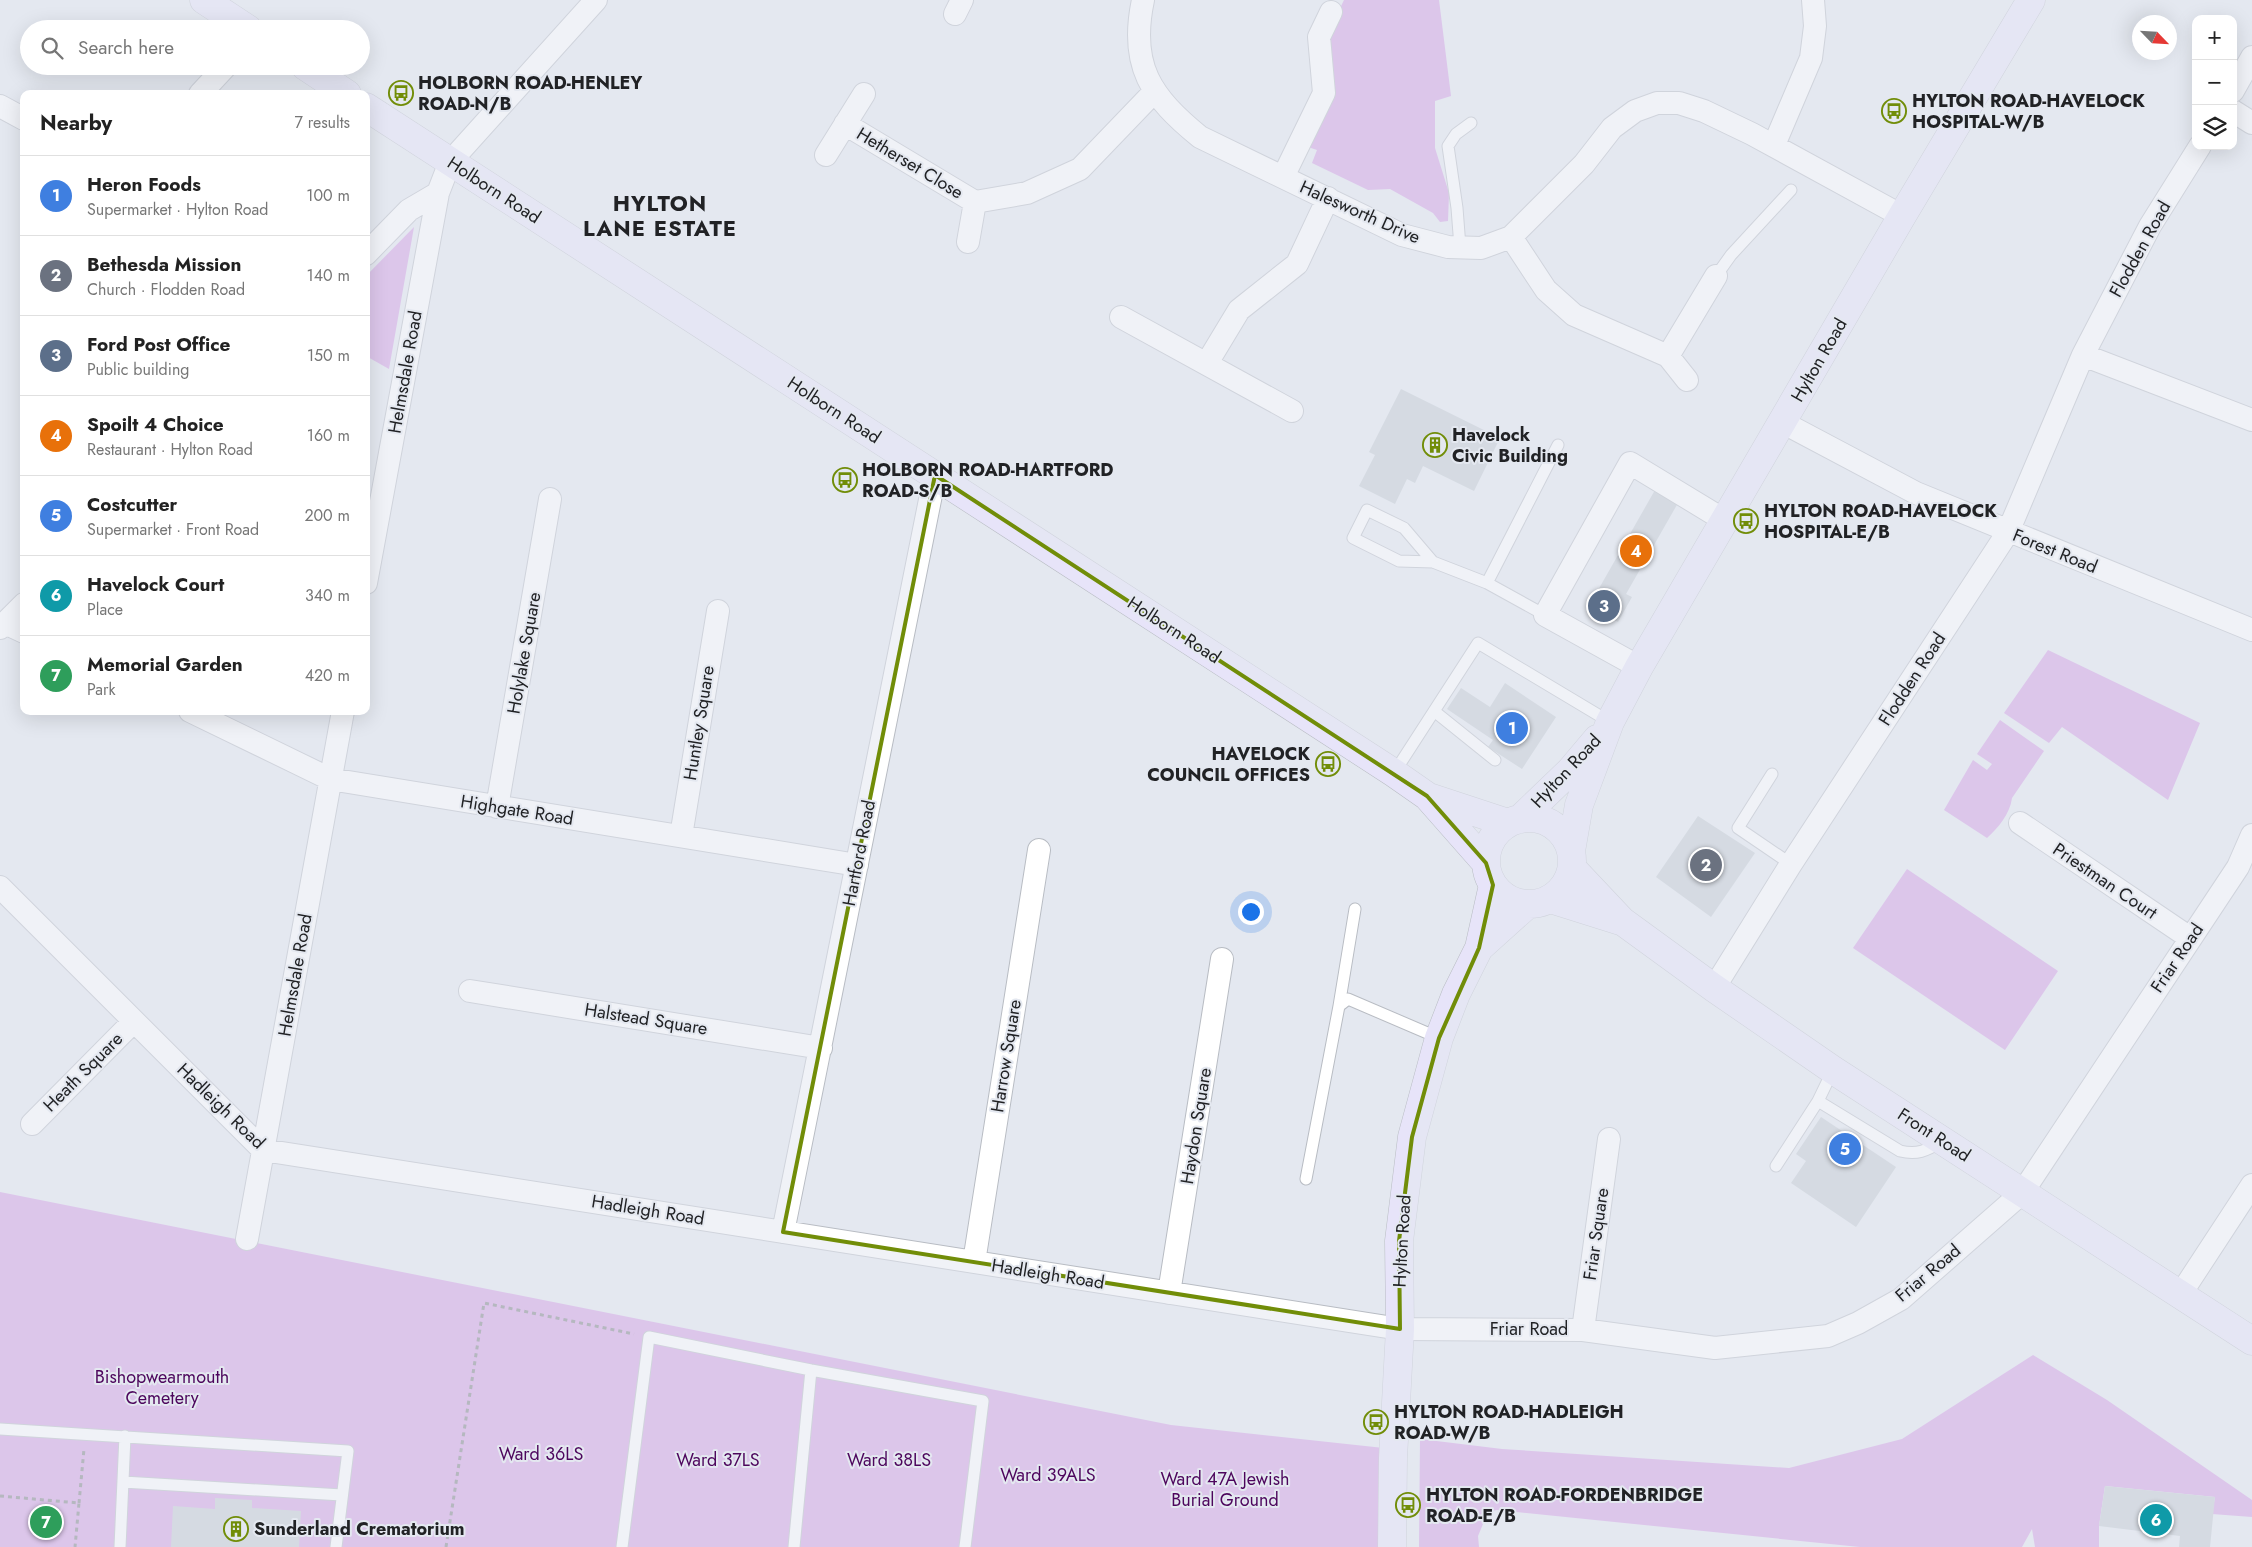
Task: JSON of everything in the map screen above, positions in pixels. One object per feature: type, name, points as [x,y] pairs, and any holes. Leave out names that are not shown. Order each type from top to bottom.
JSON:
[{"type":"main road","points":[[204,0],[234,20]]},
{"type":"main road","name":"Hylton Road","points":[[1572,860],[1579,805],[1610,722],[1639,667],[1902,216],[2031,0]]},
{"type":"main road","points":[[318,75],[340,90]]},
{"type":"main road","name":"Holborn Road","points":[[370,110],[1427,796],[1490,874]]},
{"type":"main road","name":"Hylton Road","points":[[1514,821],[1570,771],[1610,722]]},
{"type":"main road","name":"Holborn Road","points":[[1427,796],[1514,821]]},
{"type":"main road","points":[[1537,818],[1552,824],[1565,836],[1572,860],[1564,886],[1539,902],[1514,902],[1502,895],[1490,874],[1488,848],[1496,834],[1514,821],[1537,818]]},
{"type":"main road","name":"Front Road","points":[[1572,860],[1622,921],[1714,988],[1942,1141],[2252,1341]]},
{"type":"main road","name":"Hylton Road","points":[[1392,1547],[1393,1458],[1400,1329],[1399,1241],[1412,1137],[1439,1038],[1456,994],[1479,948],[1490,874]]},
{"type":"main road","name":"Hylton Road","points":[[1479,948],[1539,902]]},
{"type":"main road","name":"Front Road","points":[[1539,902],[1622,921]]},
{"type":"street","points":[[450,162],[596,0]]},
{"type":"street","name":"Halesworth Drive","points":[[1143,0],[1139,19],[1140,57],[1154,92],[1178,119],[1200,137],[1402,235],[1448,247],[1481,248],[1511,237],[1584,164],[1612,128],[1635,112],[1657,103],[1679,103],[1704,110],[1774,145],[1902,216]]},
{"type":"street","points":[[1774,145],[1811,58],[1815,26],[1813,0]]},
{"type":"street","points":[[1283,177],[1324,93],[1319,37],[1330,12]]},
{"type":"street","points":[[2237,84],[2252,57]]},
{"type":"street","points":[[204,90],[218,75]]},
{"type":"street","name":"Hetherset Close","points":[[845,124],[976,202],[1027,194],[1080,169],[1154,92]]},
{"type":"street","name":"Hetherset Close","points":[[826,155],[864,94]]},
{"type":"street","points":[[0,106],[20,117]]},
{"type":"street","points":[[2237,114],[2252,123]]},
{"type":"street","name":"Flodden Road","points":[[1714,988],[1791,864],[2008,532],[2083,355],[2150,226],[2198,150]]},
{"type":"street","name":"Helmsdale Road","points":[[370,561],[438,192],[450,162]]},
{"type":"street","points":[[370,250],[410,210],[438,192]]},
{"type":"street","points":[[1207,363],[1239,310],[1297,264],[1328,198]]},
{"type":"street","name":"Hetherset Close","points":[[968,242],[976,202]]},
{"type":"street","points":[[1511,237],[1546,290],[1574,315],[1668,356],[1687,380]]},
{"type":"street","points":[[1668,356],[1716,276]]},
{"type":"street","points":[[1121,317],[1292,411]]},
{"type":"street","points":[[2083,355],[2252,420]]},
{"type":"street","name":"Forest Road","points":[[1782,422],[1916,493],[2252,630]]},
{"type":"street","points":[[1639,667],[1545,615],[1630,463],[1724,520]]},
{"type":"street","name":"Hartford Road","points":[[783,1232],[935,475]]},
{"type":"street","name":"Holylake Square","points":[[497,807],[550,498]]},
{"type":"street","points":[[10,627],[20,611]]},
{"type":"street","name":"Huntley Square","points":[[681,836],[718,611]]},
{"type":"street","name":"Highgate Road","points":[[198,715],[330,778],[857,865]]},
{"type":"street","name":"Helmsdale Road","points":[[247,1239],[342,715]]},
{"type":"street","name":"Priestman Court","points":[[2020,823],[2190,938]]},
{"type":"street","name":"Friar Road","points":[[1400,1329],[1583,1330],[1715,1348],[1828,1336],[1858,1323],[1901,1299],[2022,1193],[2238,867],[2252,835]]},
{"type":"street","name":"Harrow Square","points":[[974,1262],[1039,850]]},
{"type":"street","name":"Hadleigh Road","points":[[0,887],[263,1150],[1400,1329]]},
{"type":"street","name":"Haydon Square","points":[[1169,1293],[1222,960]]},
{"type":"street","name":"Halstead Square","points":[[470,991],[821,1048]]},
{"type":"street","name":"Heath Square","points":[[32,1124],[134,1021]]},
{"type":"street","name":"Friar Square","points":[[1583,1330],[1609,1139]]},
{"type":"street","points":[[2180,1295],[2252,1185]]},
{"type":"lane","points":[[1460,247],[1457,208],[1448,146],[1456,134],[1471,123]]},
{"type":"lane","points":[[1716,276],[1731,255],[1791,190]]},
{"type":"lane","points":[[1487,583],[1558,445]]},
{"type":"lane","points":[[1433,562],[1404,528],[1367,510],[1353,538],[1399,561],[1433,562],[1487,583],[1545,615]]},
{"type":"lane","points":[[1394,774],[1478,643],[1610,722]]},
{"type":"lane","points":[[1434,711],[1495,760]]},
{"type":"lane","points":[[1772,774],[1738,828],[1791,864]]},
{"type":"lane","points":[[1306,1179],[1339,1006],[1355,909]]},
{"type":"lane","points":[[1339,1006],[1348,999],[1439,1038]]},
{"type":"lane","points":[[1776,1166],[1818,1101],[1834,1070]]},
{"type":"lane","points":[[1818,1101],[1875,1138],[1900,1151],[1911,1154],[1924,1152],[1942,1141]]},
{"type":"lane","points":[[622,1547],[649,1337],[811,1370],[983,1401],[965,1547]]},
{"type":"lane","points":[[794,1547],[811,1370]]},
{"type":"lane","points":[[0,1430],[125,1436],[348,1451],[336,1547]]},
{"type":"lane","points":[[120,1547],[125,1436]]},
{"type":"lane","points":[[124,1482],[342,1495]]},
{"type":"path","points":[[446,1547],[484,1303],[649,1337]]},
{"type":"path","points":[[75,1547],[85,1434]]},
{"type":"path","points":[[0,1496],[79,1503]]},
{"type":"highlighted area","points":[[935,475],[1427,796],[1486,863],[1493,885],[1479,948],[1439,1038],[1412,1137],[1399,1241],[1400,1329],[783,1232]]},
{"type":"green space","points":[[1344,0],[1439,0],[1451,96],[1435,101],[1435,148],[1449,193],[1448,221],[1440,222],[1433,213],[1390,189],[1368,190],[1312,163],[1317,150],[1305,146],[1333,95],[1330,29]]},
{"type":"green space","points":[[414,227],[389,369],[370,358],[370,272]]},
{"type":"green space","points":[[2048,650],[2200,723],[2168,800],[2062,727],[2049,743],[2004,713]]},
{"type":"green space","points":[[2000,720],[2044,751],[2012,798],[2009,810],[2003,820],[1987,838],[1944,810],[1973,760],[1987,770],[1992,764],[1977,754]]},
{"type":"green space","points":[[1907,869],[2058,971],[2005,1050],[1853,948]]},
{"type":"green space","name":"Bishopwearmouth Cemetery","points":[[0,1192],[1171,1425],[1393,1449],[1392,1547],[0,1547]]},
{"type":"green space","points":[[2033,1355],[2107,1400],[2252,1500],[2252,1517],[2212,1514],[2215,1497],[2105,1486],[2099,1526],[2099,1547],[2035,1547],[2032,1529],[2022,1547],[1860,1547],[1497,1510],[1488,1512],[1478,1536],[1479,1547],[1419,1547],[1420,1439],[1502,1449],[1789,1468],[1902,1439]]},
{"type":"building","name":"Havelock Civic Building","points":[[1401,389],[1500,438],[1474,491],[1423,466],[1415,483],[1407,479],[1395,504],[1359,486],[1375,455],[1369,452]]},
{"type":"building","points":[[1655,490],[1678,503],[1626,594],[1632,597],[1618,622],[1589,606]]},
{"type":"building","points":[[1505,683],[1556,717],[1522,769],[1488,747],[1493,740],[1447,709],[1461,688],[1490,707]]},
{"type":"building","points":[[1698,816],[1755,853],[1711,917],[1656,877]]},
{"type":"building","points":[[1821,1117],[1896,1167],[1856,1227],[1791,1183],[1806,1161],[1796,1154]]},
{"type":"building","points":[[2105,1486],[2215,1497],[2210,1547],[2179,1547],[2180,1536],[2099,1526]]},
{"type":"building","name":"Sunderland Crematorium","points":[[215,1498],[252,1500],[252,1508],[301,1511],[299,1547],[171,1547],[173,1506],[215,1509]]},
{"type":"place","name":"HOLBORN ROAD-HENLEY ROAD-N/B","points":[[401,93]]},
{"type":"place","name":"HYLTON ROAD-HAVELOCK HOSPITAL-W/B","points":[[1894,111]]},
{"type":"place","name":"Havelock Civic Building","points":[[1435,445]]},
{"type":"place","name":"HOLBORN ROAD-HARTFORD ROAD-S/B","points":[[845,480]]},
{"type":"place","name":"HYLTON ROAD-HAVELOCK HOSPITAL-E/B","points":[[1746,521]]},
{"type":"place","name":"Spoilt 4 Choice","points":[[1636,551]]},
{"type":"place","name":"Ford Post Office","points":[[1604,606]]},
{"type":"place","name":"Heron Foods","points":[[1512,728]]},
{"type":"place","name":"HAVELOCK COUNCIL OFFICES","points":[[1328,764]]},
{"type":"place","name":"Bethesda Mission","points":[[1706,865]]},
{"type":"place","name":"Costcutter","points":[[1845,1149]]},
{"type":"place","name":"HYLTON ROAD-HADLEIGH ROAD-W/B","points":[[1376,1422]]},
{"type":"place","name":"HYLTON ROAD-FORDENBRIDGE ROAD-E/B","points":[[1408,1505]]},
{"type":"place","name":"Havelock Court","points":[[2156,1520]]},
{"type":"place","name":"Memorial Garden","points":[[46,1522]]},
{"type":"place","name":"Sunderland Crematorium","points":[[236,1529]]},
{"type":"district","name":"HYLTON LANE ESTATE","points":[[660,216]]},
{"type":"park label","name":"Ward 36LS","points":[[541,1454]]},
{"type":"park label","name":"Ward 37LS","points":[[718,1460]]},
{"type":"park label","name":"Ward 38LS","points":[[889,1460]]},
{"type":"park label","name":"Ward 39ALS","points":[[1048,1475]]},
{"type":"park label","name":"Ward 47A Jewish Burial Ground","points":[[1225,1489]]}]
